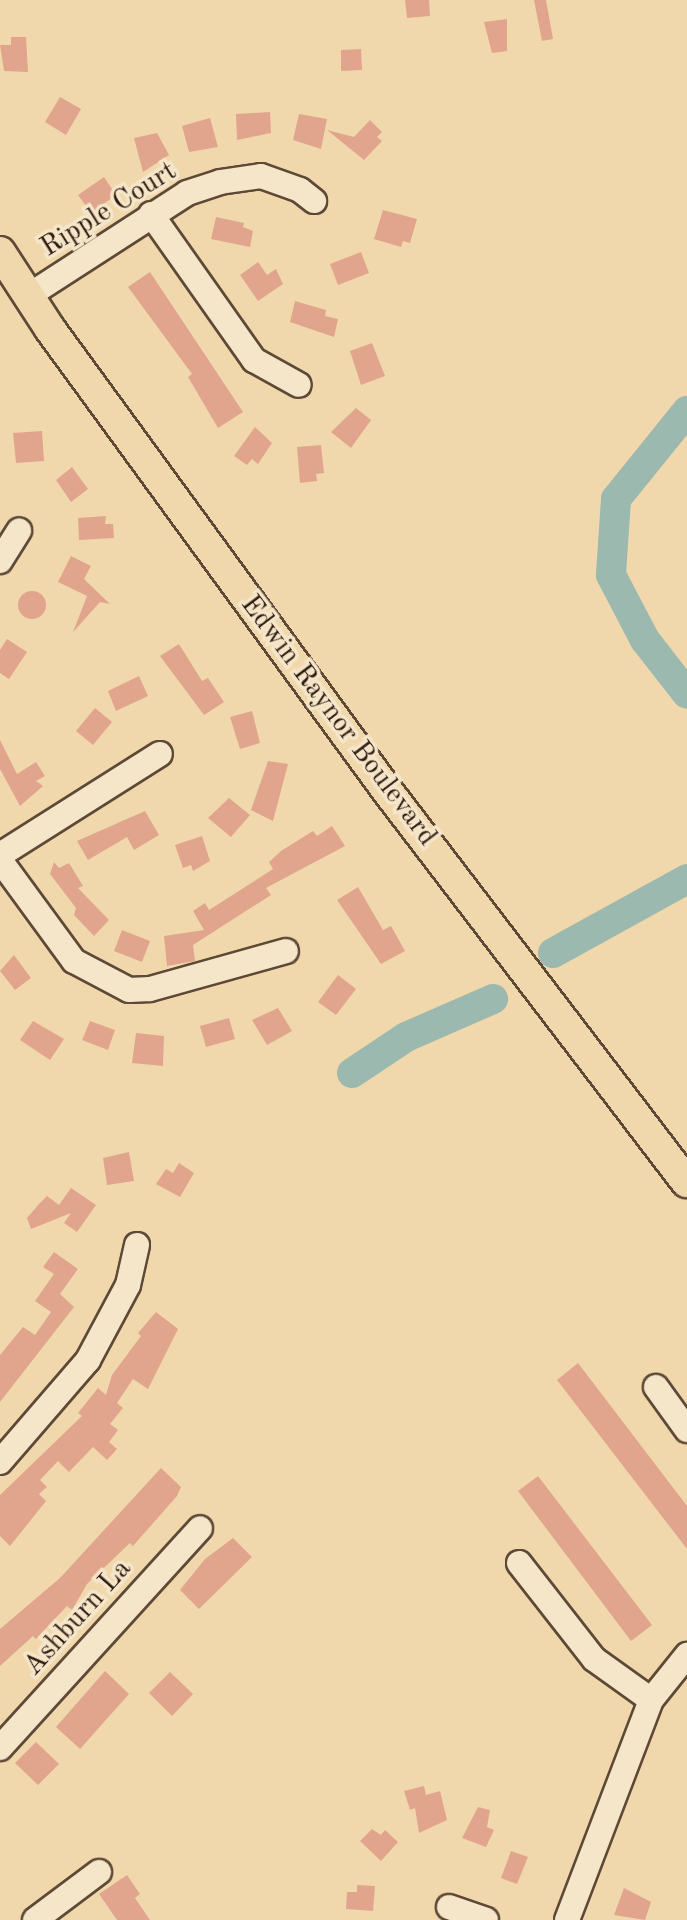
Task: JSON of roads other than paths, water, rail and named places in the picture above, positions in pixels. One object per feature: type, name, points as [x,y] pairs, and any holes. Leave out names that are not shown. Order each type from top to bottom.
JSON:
[{"type":"main road","name":"Edwin Raynor Boulevard","points":[[0,252],[28,296],[386,789],[687,1182]]},
{"type":"street","name":"Ripple Court","points":[[28,296],[187,193],[261,176],[300,190],[314,201]]},
{"type":"street","points":[[151,214],[254,360],[299,385]]},
{"type":"street","points":[[0,561],[19,530]]},
{"type":"street","points":[[160,754],[0,858],[64,951],[103,981],[129,990],[150,989],[286,951]]},
{"type":"street","points":[[0,1462],[88,1360],[128,1285],[137,1245]]},
{"type":"street","points":[[656,1387],[687,1430]]},
{"type":"street","name":"Ashburn La","points":[[0,1748],[200,1528]]},
{"type":"street","points":[[519,1563],[594,1659],[651,1700]]},
{"type":"street","points":[[567,1920],[651,1700],[687,1655]]},
{"type":"street","points":[[35,1920],[69,1910],[99,1872]]},
{"type":"street","points":[[449,1907],[486,1920]]},
{"type":"waterway","points":[[687,411],[616,499],[611,575],[645,640],[687,694]]},
{"type":"waterway","points":[[553,953],[687,879]]},
{"type":"waterway","points":[[352,1073],[406,1037],[493,999]]}]
